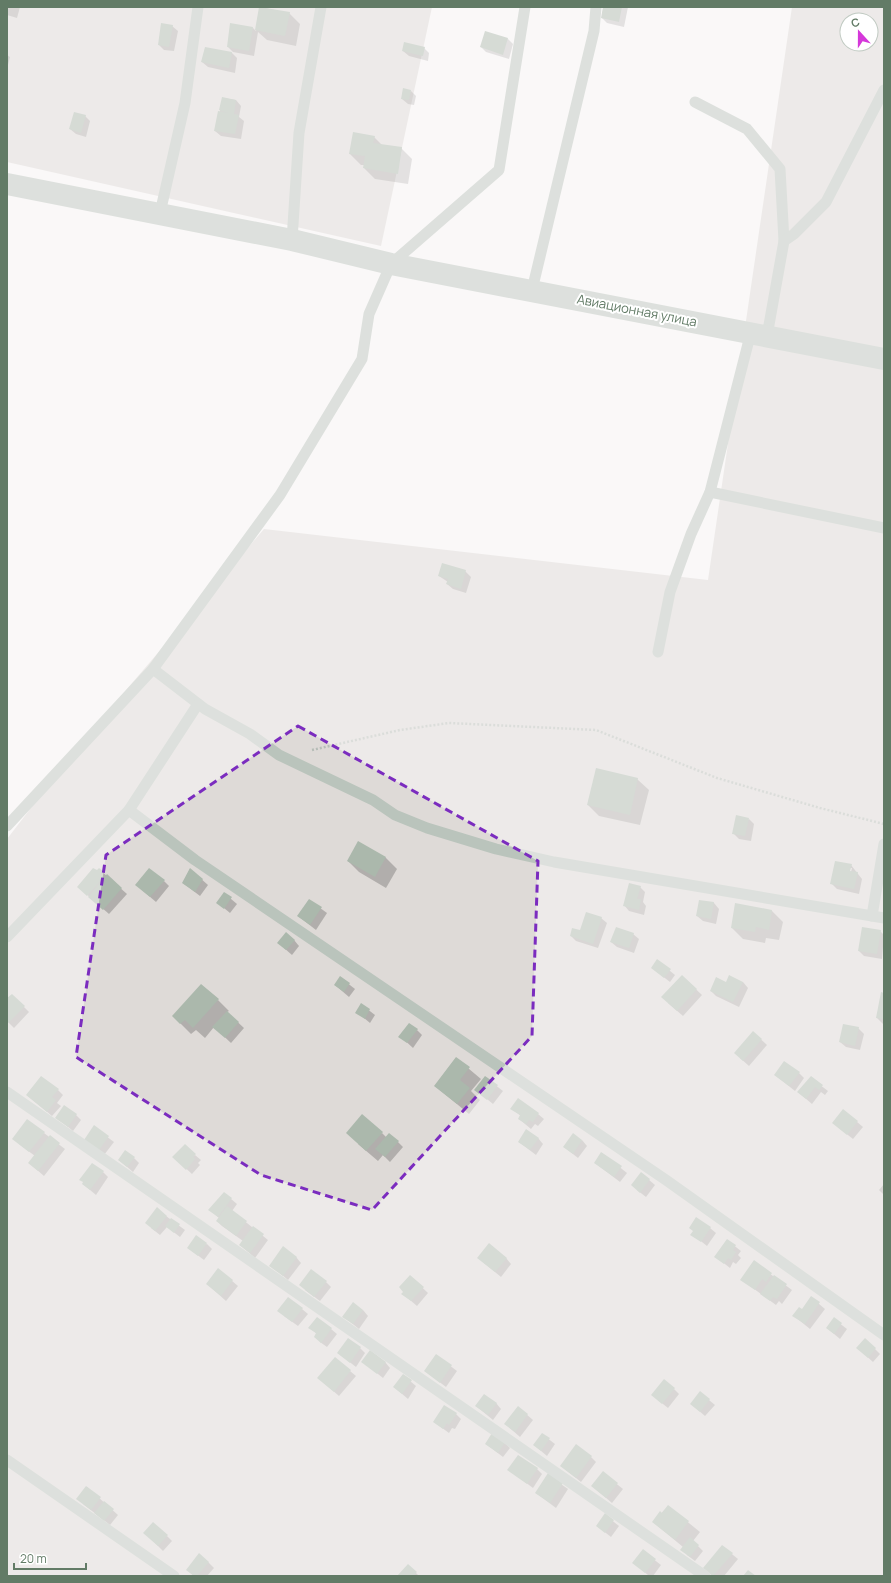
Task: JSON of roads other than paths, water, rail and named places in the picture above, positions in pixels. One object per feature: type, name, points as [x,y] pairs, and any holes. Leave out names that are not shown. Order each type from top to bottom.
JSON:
[{"type":"street","name":"Авиационная улица","points":[[7,184],[292,240],[390,264],[532,290],[884,359]]},
{"type":"lane","points":[[160,213],[185,104],[198,7]]},
{"type":"lane","points":[[292,240],[299,133],[321,7]]},
{"type":"lane","points":[[7,826],[153,669],[280,495],[362,359],[369,314],[390,264],[499,170],[525,7]]},
{"type":"lane","points":[[532,290],[594,31],[596,7]]},
{"type":"lane","points":[[784,241],[794,234],[826,202],[884,90]]},
{"type":"lane","points":[[658,652],[670,592],[690,534],[710,492],[759,334],[784,241],[780,169],[747,129],[695,102]]},
{"type":"lane","points":[[710,492],[884,528]]},
{"type":"lane","points":[[153,669],[198,704],[250,734],[279,755],[373,800],[395,816],[426,828],[496,849],[554,862],[884,918]]},
{"type":"lane","points":[[7,937],[129,810],[198,704]]},
{"type":"lane","points":[[129,810],[195,860],[666,1180],[884,1335]]},
{"type":"lane","points":[[872,916],[884,844]]},
{"type":"lane","points":[[7,1092],[705,1576]]},
{"type":"lane","points":[[7,1460],[174,1576]]}]
